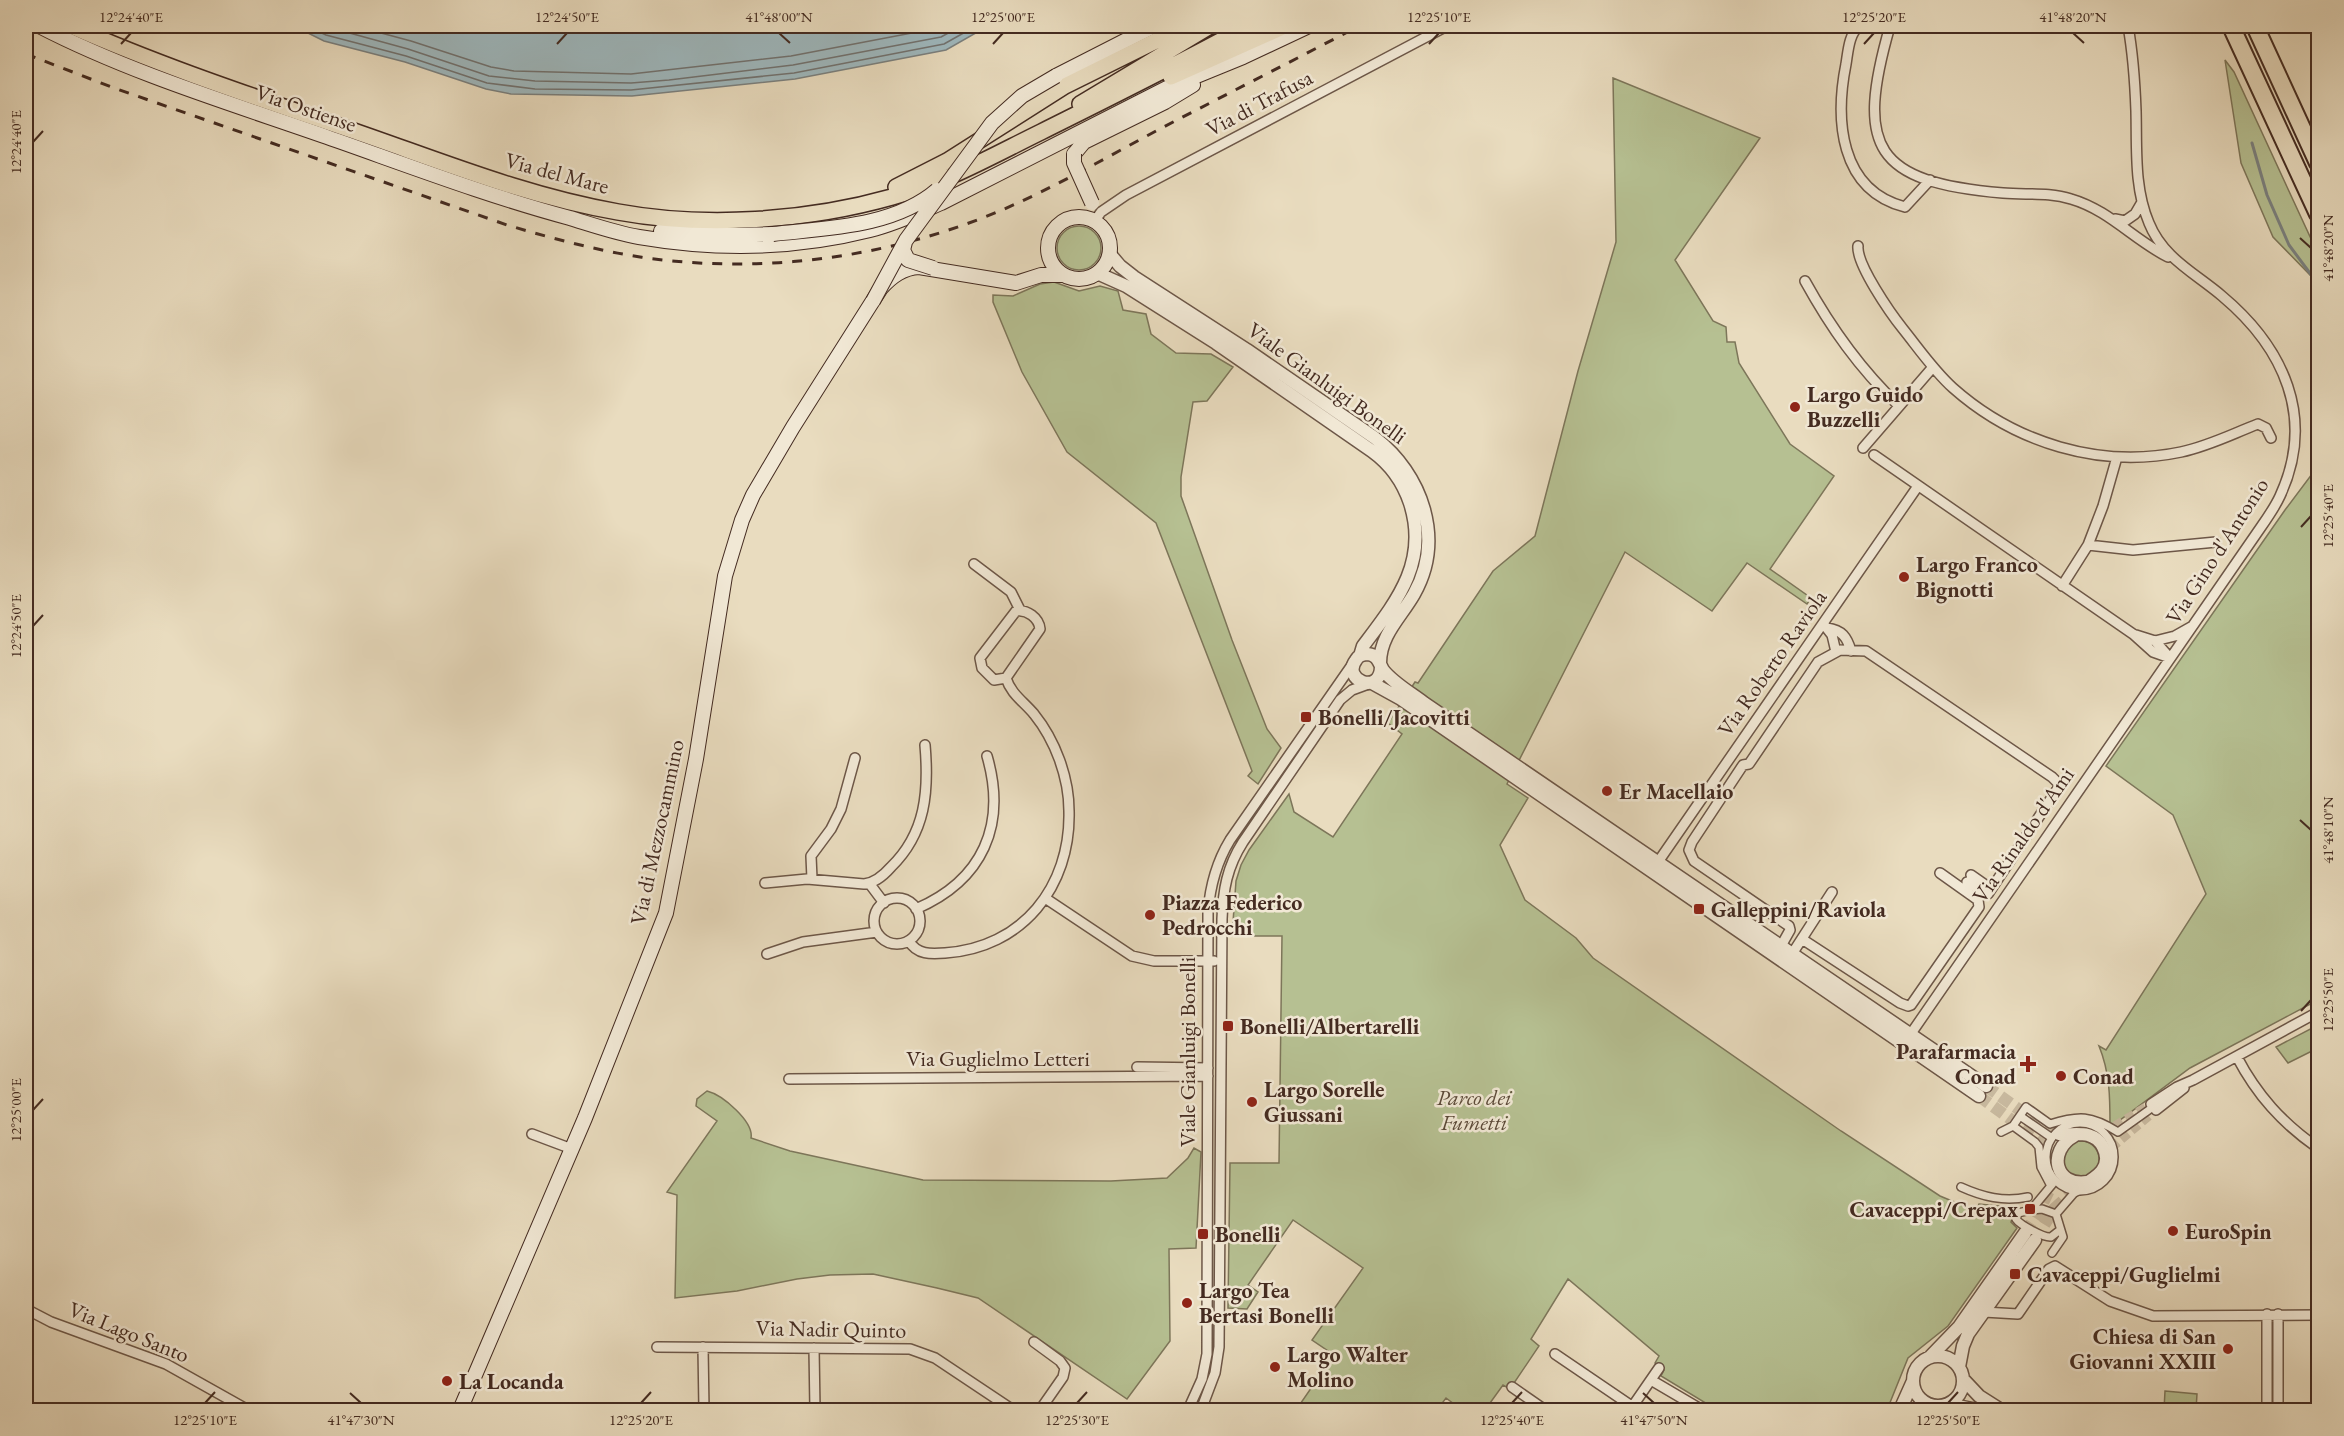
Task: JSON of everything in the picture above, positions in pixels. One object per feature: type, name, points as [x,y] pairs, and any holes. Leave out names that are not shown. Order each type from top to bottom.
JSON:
[{"type":"highway","points":[[2230,26],[2319,214]]},
{"type":"highway","points":[[2255,26],[2319,163]]},
{"type":"main road","name":"Via Ostiense","points":[[39,26],[193,91],[506,200],[564,217]]},
{"type":"main road","name":"Via del Mare","points":[[71,26],[223,86],[500,181],[572,202],[629,214],[704,220],[765,219],[840,208],[892,197],[940,181],[1085,112],[1248,26]]},
{"type":"main road","points":[[906,240],[992,123],[1022,96],[1154,26]]},
{"type":"main road","points":[[840,208],[918,177],[985,138],[1051,94],[1186,26]]},
{"type":"main road","name":"Via del Mare","points":[[1041,132],[1094,95],[1210,26]]},
{"type":"main road","points":[[1085,112],[1218,57],[1285,26]]},
{"type":"main road","points":[[564,217],[638,237],[714,245],[750,246],[803,242],[870,230],[941,203],[1167,88],[1243,57],[1309,26]]},
{"type":"main road","points":[[1093,221],[1092,203],[1074,163],[1074,154],[1084,142],[1165,102],[1243,57]]},
{"type":"main road","points":[[564,217],[661,231],[738,235],[773,234],[850,224],[899,213],[930,196],[956,172]]},
{"type":"main road","points":[[1081,218],[1093,221],[1105,233],[1109,243],[1109,253],[1105,264],[1097,273],[1081,279],[1064,275],[1056,269],[1049,255],[1048,245],[1057,226],[1066,220],[1081,218]]},
{"type":"main road","name":"Via di Mezzocammino","points":[[906,240],[903,250],[908,260],[933,268]]},
{"type":"main road","name":"Via di Mezzocammino","points":[[460,1410],[572,1149],[666,913],[683,831],[724,583],[733,545],[749,502],[793,427],[873,301],[906,240]]},
{"type":"main road","name":"Via di Mezzocammino","points":[[873,301],[880,288],[899,272],[912,267],[933,268],[1022,282],[1041,275],[1064,275]]},
{"type":"street","name":"Via di Trafusa","points":[[1093,221],[1106,208],[1126,195],[1447,26]]},
{"type":"street","points":[[1860,26],[1855,30],[1850,43],[1841,96],[1842,130],[1852,164],[1871,189],[1884,199],[1905,207],[1930,180]]},
{"type":"street","points":[[1890,26],[1875,85],[1874,107],[1882,149],[1893,163],[1906,171],[1930,180],[1987,191],[2061,196],[2083,203],[2113,219],[2156,251],[2174,260]]},
{"type":"street","points":[[2128,26],[2134,77],[2137,172],[2142,202],[2149,225],[2162,247],[2174,260]]},
{"type":"street","points":[[2125,221],[2135,214],[2142,202]]},
{"type":"street","points":[[2113,219],[2149,225]]},
{"type":"street","points":[[2131,232],[2140,232],[2149,225]]},
{"type":"street","points":[[1858,246],[1863,263],[1881,297],[1933,367],[1974,405],[2019,432],[2060,448],[2117,457],[2158,456],[2192,449],[2230,437],[2259,424],[2266,428],[2271,438]]},
{"type":"street","name":"Viale Gianluigi Bonelli","points":[[1109,253],[1134,277],[1247,350],[1375,438],[1407,470],[1419,492],[1424,508],[1428,531],[1426,556],[1417,587],[1384,640],[1381,665]]},
{"type":"street","name":"Via Gino d'Antonio","points":[[2170,658],[2278,500],[2291,465],[2295,423],[2289,386],[2279,362],[2263,336],[2228,301],[2174,260]]},
{"type":"street","name":"Viale Gianluigi Bonelli","points":[[1097,273],[1126,286],[1240,359],[1377,454],[1395,472],[1403,485],[1413,513],[1416,535],[1415,555],[1402,590],[1223,854],[1215,872],[1209,900],[1208,961],[1208,1354],[1202,1378],[1188,1410]]},
{"type":"street","points":[[1805,281],[1842,343],[1868,375],[1898,405]]},
{"type":"street","points":[[1863,448],[1933,367]]},
{"type":"street","points":[[1874,455],[2170,658]]},
{"type":"street","points":[[2062,586],[2088,544],[2103,506],[2117,457]]},
{"type":"street","name":"Via Roberto Raviola","points":[[1658,862],[1825,626],[1918,486]]},
{"type":"street","points":[[2088,544],[2133,550],[2216,542]]},
{"type":"street","points":[[974,564],[1007,589],[1015,598],[1020,610],[1036,619],[1040,629],[1006,678],[994,680]]},
{"type":"street","points":[[909,941],[918,951],[930,954],[960,952],[984,947],[1015,930],[1029,917],[1045,898],[1056,878],[1066,846],[1069,825],[1068,796],[1061,764],[1050,739],[1034,714],[1014,695],[1005,691],[982,668],[980,658],[1011,616],[1020,610]]},
{"type":"street","points":[[1825,626],[1845,635],[1851,651]]},
{"type":"street","points":[[1825,626],[1835,642],[1836,652]]},
{"type":"street","points":[[2152,645],[2193,626]]},
{"type":"street","points":[[2152,645],[2156,677]]},
{"type":"street","points":[[1780,946],[1790,926],[1694,861],[1689,850],[1743,765],[1749,764],[1818,662],[1836,652],[1866,651],[2058,783],[2058,788],[1991,889],[1969,878]]},
{"type":"street","points":[[1404,695],[1372,655],[1357,659],[1353,671],[1358,680],[1372,682],[1404,695],[1516,772],[1982,1091],[1910,1035],[1658,862],[1516,772]]},
{"type":"street","name":"Via Rinaldo d'Ami","points":[[1910,1035],[2170,658]]},
{"type":"street","points":[[1372,682],[1379,676],[1381,665]]},
{"type":"street","points":[[1006,678],[1014,695]]},
{"type":"street","name":"Viale Gianluigi Bonelli","points":[[1201,1410],[1215,1373],[1219,1347],[1222,960],[1224,892],[1227,875],[1235,855],[1340,700],[1352,690],[1372,682]]},
{"type":"street","points":[[765,883],[812,879],[869,883],[880,878],[898,861],[918,828],[926,794],[925,745]]},
{"type":"street","points":[[916,909],[940,897],[961,881],[972,869],[984,847],[993,825],[995,806],[993,780],[987,756]]},
{"type":"street","points":[[812,879],[811,856],[831,829],[841,809],[855,758]]},
{"type":"street","points":[[1802,939],[1900,1003],[1911,1005],[1979,908],[1978,900],[1940,873]]},
{"type":"street","points":[[869,883],[884,903]]},
{"type":"street","points":[[1792,954],[1832,892]]},
{"type":"street","points":[[1045,898],[1105,940],[1141,959],[1222,960]]},
{"type":"street","points":[[900,899],[907,901],[916,909],[920,922],[919,929],[909,941],[891,944],[877,932],[876,914],[884,903],[900,899]]},
{"type":"street","points":[[767,954],[803,942],[877,932]]},
{"type":"street","points":[[2056,1214],[2075,1191],[2102,1172],[2118,1132],[2193,1080],[2319,1012]]},
{"type":"street","points":[[2237,1057],[2252,1084],[2270,1107],[2300,1135],[2319,1148]]},
{"type":"street","points":[[1137,1067],[1208,1072]]},
{"type":"street","name":"Via Guglielmo Letteri","points":[[789,1078],[1208,1072]]},
{"type":"street","points":[[2001,1132],[2013,1126],[2026,1107],[2050,1124],[2073,1117],[2082,1117],[2101,1122],[2118,1132]]},
{"type":"street","points":[[2020,1116],[2055,1143],[2064,1142],[2074,1136]]},
{"type":"street","points":[[2013,1126],[2035,1142],[2041,1167],[2063,1188],[2075,1191],[2088,1190],[2102,1182],[2111,1168],[2110,1151],[2104,1132],[2085,1122],[2069,1125],[2055,1143],[2055,1178]]},
{"type":"street","points":[[2055,1143],[2074,1136],[2103,1133]]},
{"type":"street","points":[[532,1134],[572,1149]]},
{"type":"street","points":[[2090,1135],[2110,1151]]},
{"type":"street","points":[[2031,1210],[2055,1178],[2063,1174],[2071,1181],[2078,1183],[2090,1181]]},
{"type":"street","points":[[1961,1187],[1989,1198],[2015,1200],[2028,1197]]},
{"type":"street","points":[[2015,1200],[2018,1213],[2016,1219],[2019,1223],[2044,1237],[2051,1237],[2060,1230]]},
{"type":"street","points":[[2018,1213],[2042,1209],[2056,1214]]},
{"type":"street","points":[[2052,1253],[2063,1237],[2056,1214]]},
{"type":"street","points":[[1900,1410],[1918,1365],[1931,1356],[1959,1327],[2030,1236],[1966,1339],[1959,1394],[1948,1404]]},
{"type":"street","points":[[1984,1312],[2018,1314],[2049,1269],[2058,1267],[2119,1306],[2146,1315],[2167,1317],[2319,1315]]},
{"type":"street","name":"Via Lago Santo","points":[[26,1309],[51,1322],[166,1364],[248,1410]]},
{"type":"street","points":[[2267,1314],[2267,1410]]},
{"type":"street","points":[[2278,1314],[2278,1409],[2319,1408]]},
{"type":"street","points":[[1034,1342],[1060,1361],[1065,1368],[1063,1377],[1040,1410]]},
{"type":"street","name":"Via Nadir Quinto","points":[[657,1347],[902,1348],[921,1351],[1013,1410]]},
{"type":"street","points":[[703,1347],[704,1410]]},
{"type":"street","points":[[814,1348],[815,1410]]},
{"type":"street","points":[[1555,1354],[1631,1409],[1659,1368]]},
{"type":"street","points":[[1931,1356],[1947,1357],[1983,1400],[2001,1410]]},
{"type":"street","points":[[1651,1380],[1702,1410]]},
{"type":"street","points":[[1912,1381],[1919,1398],[1931,1408],[1948,1404],[1977,1410]]},
{"type":"street","points":[[1512,1387],[1545,1410]]},
{"type":"green space","points":[[2225,60],[2234,72],[2318,254],[2318,275],[2313,278],[2273,237],[2241,163]]},
{"type":"green space","name":"Parco dei Fumetti","points":[[1613,78],[1760,138],[1675,260],[1713,321],[1726,327],[1727,342],[1735,342],[1739,363],[1790,444],[1834,476],[1770,569],[1811,598],[1807,604],[1747,563],[1712,611],[1625,552],[1507,784],[1528,798],[1500,845],[1525,900],[1576,938],[1593,958],[1841,1131],[1940,1196],[1976,1211],[1979,1204],[2009,1207],[2014,1214],[2011,1222],[2017,1228],[1948,1326],[1908,1358],[1887,1410],[1717,1410],[1661,1376],[1664,1370],[1655,1363],[1659,1356],[1568,1279],[1531,1339],[1539,1346],[1510,1389],[1503,1385],[1485,1410],[1462,1410],[1446,1398],[1437,1410],[1296,1410],[1334,1355],[1312,1340],[1363,1268],[1293,1220],[1248,1285],[1258,1292],[1247,1309],[1228,1308],[1230,1163],[1279,1163],[1282,936],[1232,936],[1236,881],[1249,850],[1289,794],[1294,812],[1333,837],[1402,734],[1388,723],[1415,682],[1418,683],[1493,571],[1535,536],[1578,371],[1616,242]]},
{"type":"green space","points":[[1079,226],[1094,233],[1101,248],[1094,263],[1079,270],[1064,263],[1057,248],[1064,233]]},
{"type":"green space","points":[[1054,282],[1079,291],[1100,286],[1118,291],[1123,310],[1146,314],[1151,334],[1176,353],[1211,354],[1233,367],[1207,401],[1193,402],[1181,477],[1181,496],[1232,640],[1267,729],[1281,748],[1258,784],[1248,776],[1252,771],[1156,523],[1067,452],[1022,372],[993,302],[993,295],[1013,296],[1040,284]]},
{"type":"green space","points":[[2318,466],[2318,1000],[2190,1068],[2116,1123],[2110,1125],[2107,1076],[2099,1046],[2106,1050],[2206,894],[2173,815],[2106,766]]},
{"type":"green space","points":[[2318,1025],[2318,1048],[2288,1063],[2276,1047]]},
{"type":"green space","points":[[707,1091],[729,1103],[743,1117],[748,1124],[751,1138],[790,1151],[923,1180],[1111,1181],[1167,1178],[1188,1158],[1194,1148],[1201,1152],[1196,1248],[1169,1249],[1170,1341],[1127,1399],[978,1298],[937,1288],[873,1274],[830,1275],[737,1291],[675,1298],[677,1195],[667,1192],[717,1121],[696,1106],[697,1099]]},
{"type":"green space","points":[[2081,1141],[2094,1146],[2099,1159],[2094,1172],[2081,1177],[2068,1172],[2063,1159],[2068,1146]]},
{"type":"green space","points":[[2165,1391],[2197,1394],[2196,1410],[2164,1410]]},
{"type":"water","points":[[294,26],[988,26],[946,50],[795,79],[632,96],[511,94],[486,89],[405,62],[324,41]]},
{"type":"waterway","points":[[2252,143],[2267,195],[2289,245],[2318,284]]},
{"type":"tunnel","points":[[1986,1086],[2039,1124],[2059,1134]]},
{"type":"tunnel","points":[[1979,1096],[2050,1148]]},
{"type":"tunnel","points":[[2103,1133],[2151,1104]]},
{"type":"tunnel","points":[[2111,1148],[2156,1110]]},
{"type":"tunnel","points":[[2025,1233],[2053,1182]]},
{"type":"tunnel","points":[[2035,1240],[2054,1209],[2075,1190]]},
{"type":"railway","points":[[26,54],[114,88],[507,225],[573,243],[640,257],[732,264],[778,263],[870,251],[959,227],[1046,189],[1359,26]]},
{"type":"place","name":"Largo Guido Buzzelli","points":[[1795,407]]},
{"type":"place","name":"Largo Franco Bignotti","points":[[1904,577]]},
{"type":"place","name":"Bonelli/Jacovitti","points":[[1306,717]]},
{"type":"place","name":"Er Macellaio","points":[[1607,791]]},
{"type":"place","name":"Galleppini/Raviola","points":[[1699,909]]},
{"type":"place","name":"Piazza Federico Pedrocchi","points":[[1150,915]]},
{"type":"place","name":"Bonelli/Albertarelli","points":[[1228,1026]]},
{"type":"place","name":"Parafarmacia Conad","points":[[2028,1064]]},
{"type":"place","name":"Conad","points":[[2061,1076]]},
{"type":"place","name":"Largo Sorelle Giussani","points":[[1252,1102]]},
{"type":"place","name":"Cavaceppi/Crepax","points":[[2030,1209]]},
{"type":"place","name":"EuroSpin","points":[[2173,1231]]},
{"type":"place","name":"Bonelli","points":[[1203,1234]]},
{"type":"place","name":"Cavaceppi/Guglielmi","points":[[2015,1274]]},
{"type":"place","name":"Largo Tea Bertasi Bonelli","points":[[1187,1303]]},
{"type":"place","name":"Chiesa di San Giovanni XXIII","points":[[2228,1349]]},
{"type":"place","name":"Largo Walter Molino","points":[[1275,1367]]},
{"type":"place","name":"La Locanda","points":[[447,1381]]}]
